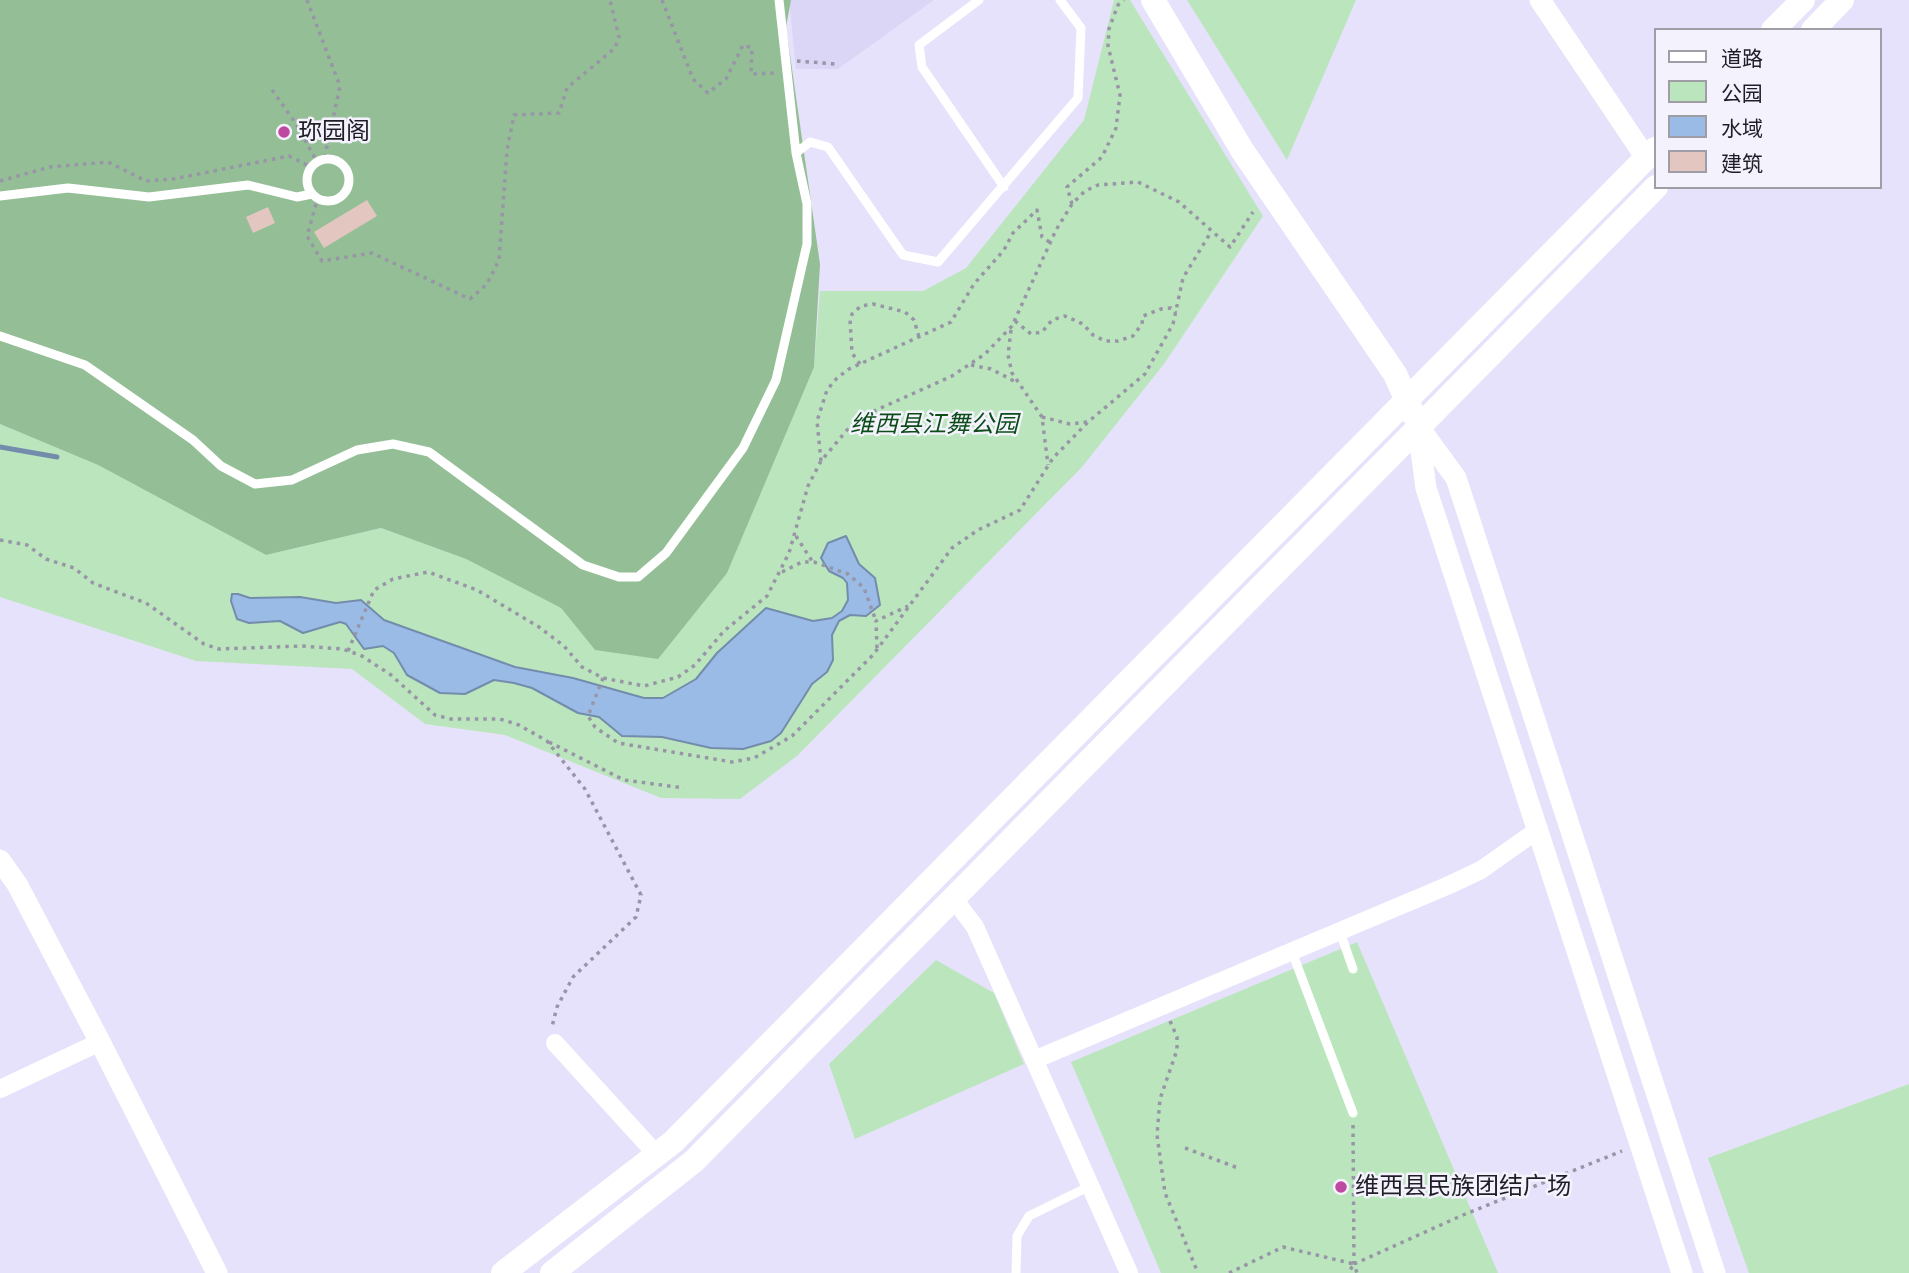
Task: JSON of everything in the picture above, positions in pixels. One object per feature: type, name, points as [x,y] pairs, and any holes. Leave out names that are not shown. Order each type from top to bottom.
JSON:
[{"type":"main road","points":[[1153,0],[1242,150],[1395,374],[1418,426]]},
{"type":"main road","points":[[1775,28],[1803,0]]},
{"type":"main road","points":[[1814,28],[1842,0]]},
{"type":"main road","points":[[503,1273],[657,1155],[1651,153]]},
{"type":"main road","points":[[552,1273],[694,1161],[1654,189]]},
{"type":"street","points":[[1540,0],[1651,153]]},
{"type":"street","points":[[1418,426],[1426,488],[1682,1273]]},
{"type":"street","points":[[1418,426],[1456,478],[1715,1273]]},
{"type":"street","points":[[1034,1060],[1481,870],[1539,829]]},
{"type":"street","points":[[0,860],[17,884],[217,1273]]},
{"type":"street","points":[[954,899],[975,927],[1129,1273]]},
{"type":"street","points":[[0,1089],[100,1042]]},
{"type":"street","points":[[555,1043],[657,1155]]},
{"type":"lane","points":[[0,336],[85,365],[193,440],[220,466],[255,484],[292,480],[357,450],[393,443],[429,452],[583,565],[620,577],[638,577],[666,553],[743,448],[776,380],[807,244],[807,204],[796,153],[779,0]]},
{"type":"lane","points":[[979,0],[919,45],[922,67],[1003,187]]},
{"type":"lane","points":[[796,153],[810,142],[828,147],[903,255],[938,262],[1079,98],[1081,29],[1060,0]]},
{"type":"lane","points":[[0,196],[68,188],[149,197],[248,185],[297,197],[332,201],[344,194],[348,187],[349,180],[344,166],[331,159],[317,163],[307,181],[315,197]]},
{"type":"lane","points":[[1340,932],[1353,968]]},
{"type":"lane","points":[[1292,952],[1353,1113]]},
{"type":"lane","points":[[1016,1273],[1017,1236],[1029,1216],[1042,1207],[1090,1186]]},
{"type":"path","points":[[307,0],[340,86],[317,163]]},
{"type":"path","points":[[315,197],[307,236],[322,261],[372,253],[470,299],[487,284],[499,260],[507,150],[514,115],[559,113],[567,88],[615,48],[619,37],[610,0]]},
{"type":"path","points":[[662,0],[693,79],[708,93],[726,79],[743,45],[752,48],[751,74],[786,73]]},
{"type":"path","points":[[1072,204],[1067,187],[1102,157],[1116,128],[1120,95],[1110,54],[1109,29],[1118,5],[1124,0]]},
{"type":"path","points":[[784,58],[835,64]]},
{"type":"path","points":[[272,90],[297,125],[317,163]]},
{"type":"path","points":[[0,181],[50,167],[108,162],[146,181],[173,179],[289,156],[317,163]]},
{"type":"path","points":[[348,651],[374,590],[393,579],[428,572],[477,590],[539,627],[564,646],[582,667],[603,678],[644,686],[678,677],[695,665],[724,631],[752,612],[767,596],[780,573],[795,534],[805,494],[821,461],[863,416],[971,365],[1012,326],[1072,204],[1085,191],[1098,185],[1138,182],[1179,202],[1230,247],[1253,212]]},
{"type":"path","points":[[821,461],[817,421],[820,405],[837,378],[860,364],[951,322],[1013,233],[1037,210],[1042,237],[1051,243]]},
{"type":"path","points":[[603,678],[588,716],[595,727],[618,743],[648,745],[708,760],[732,762],[754,758],[792,736],[877,650],[952,548],[978,530],[1020,510],[1048,467],[1088,422],[1145,374],[1159,353],[1176,313],[1183,278],[1212,232]]},
{"type":"path","points":[[860,364],[852,353],[850,320],[852,314],[861,306],[873,304],[905,312],[914,320],[919,337]]},
{"type":"path","points":[[1015,321],[1031,334],[1042,332],[1052,320],[1065,316],[1083,324],[1093,335],[1105,341],[1118,341],[1133,336],[1142,324],[1143,316],[1171,308],[1176,313]]},
{"type":"path","points":[[1012,326],[1008,355],[1016,382],[1042,417],[1048,467]]},
{"type":"path","points":[[971,365],[991,369],[1016,382]]},
{"type":"path","points":[[1042,417],[1070,424],[1088,422]]},
{"type":"path","points":[[795,534],[803,551],[814,562]]},
{"type":"path","points":[[0,540],[27,545],[46,559],[74,568],[93,583],[146,603],[167,616],[186,635],[219,649],[301,646],[348,651],[391,676],[435,715],[451,719],[500,719],[519,724],[624,780],[684,788]]},
{"type":"path","points":[[780,573],[802,562],[814,562],[848,574],[859,583],[871,601],[876,621],[877,650]]},
{"type":"path","points":[[876,621],[911,604]]},
{"type":"path","points":[[547,741],[585,789],[639,886],[640,907],[636,917],[573,977],[552,1026],[555,1043]]},
{"type":"path","points":[[1164,1006],[1177,1037],[1177,1050],[1165,1080],[1157,1135],[1165,1193],[1198,1273]]},
{"type":"path","points":[[1353,1113],[1354,1264],[1357,1273]]},
{"type":"path","points":[[1348,1273],[1354,1264],[1581,1166],[1640,1144]]},
{"type":"path","points":[[1185,1148],[1238,1168]]},
{"type":"path","points":[[1229,1273],[1283,1247],[1354,1264]]},
{"type":"shaded area","points":[[789,0],[934,0],[838,69],[796,69]]},
{"type":"green space","points":[[0,0],[791,0],[786,27],[820,264],[814,367],[727,573],[658,659],[595,650],[561,608],[466,559],[381,528],[266,555],[98,465],[0,424]]},
{"type":"green space","name":"维西县江舞公园","points":[[1114,0],[1130,0],[1263,216],[1164,364],[1082,467],[797,756],[740,799],[661,798],[505,735],[425,724],[352,669],[196,661],[0,597],[0,424],[98,465],[266,555],[381,528],[466,559],[561,608],[595,650],[814,367],[820,291],[923,291],[966,268],[1084,120]]},
{"type":"green space","points":[[1187,0],[1356,0],[1287,160]]},
{"type":"green space","points":[[1357,942],[1498,1273],[1161,1273],[1071,1062]]},
{"type":"green space","points":[[936,960],[994,993],[1024,1064],[855,1139],[829,1064]]},
{"type":"green space","points":[[1909,1084],[1909,1273],[1749,1273],[1708,1158]]},
{"type":"water","points":[[846,536],[859,564],[875,578],[880,605],[866,616],[850,615],[839,621],[832,635],[833,660],[827,672],[812,684],[781,733],[771,741],[743,749],[711,748],[662,737],[622,736],[599,717],[578,713],[532,688],[514,683],[494,680],[465,694],[440,693],[407,675],[394,653],[383,646],[364,649],[346,624],[340,622],[303,633],[280,621],[249,623],[237,619],[231,601],[232,594],[250,598],[300,597],[336,603],[361,600],[384,620],[515,667],[573,678],[644,698],[663,698],[696,679],[717,653],[766,608],[813,621],[832,618],[842,611],[848,600],[847,583],[829,571],[821,558],[828,543]]},
{"type":"building","points":[[367,200],[377,216],[324,248],[314,232]]},
{"type":"building","points":[[268,207],[275,223],[253,233],[246,217]]},
{"type":"waterway","points":[[0,447],[57,457]]},
{"type":"place","name":"珎园阁","points":[[284,132]]},
{"type":"place","name":"维西县民族团结广场","points":[[1341,1187]]}]
